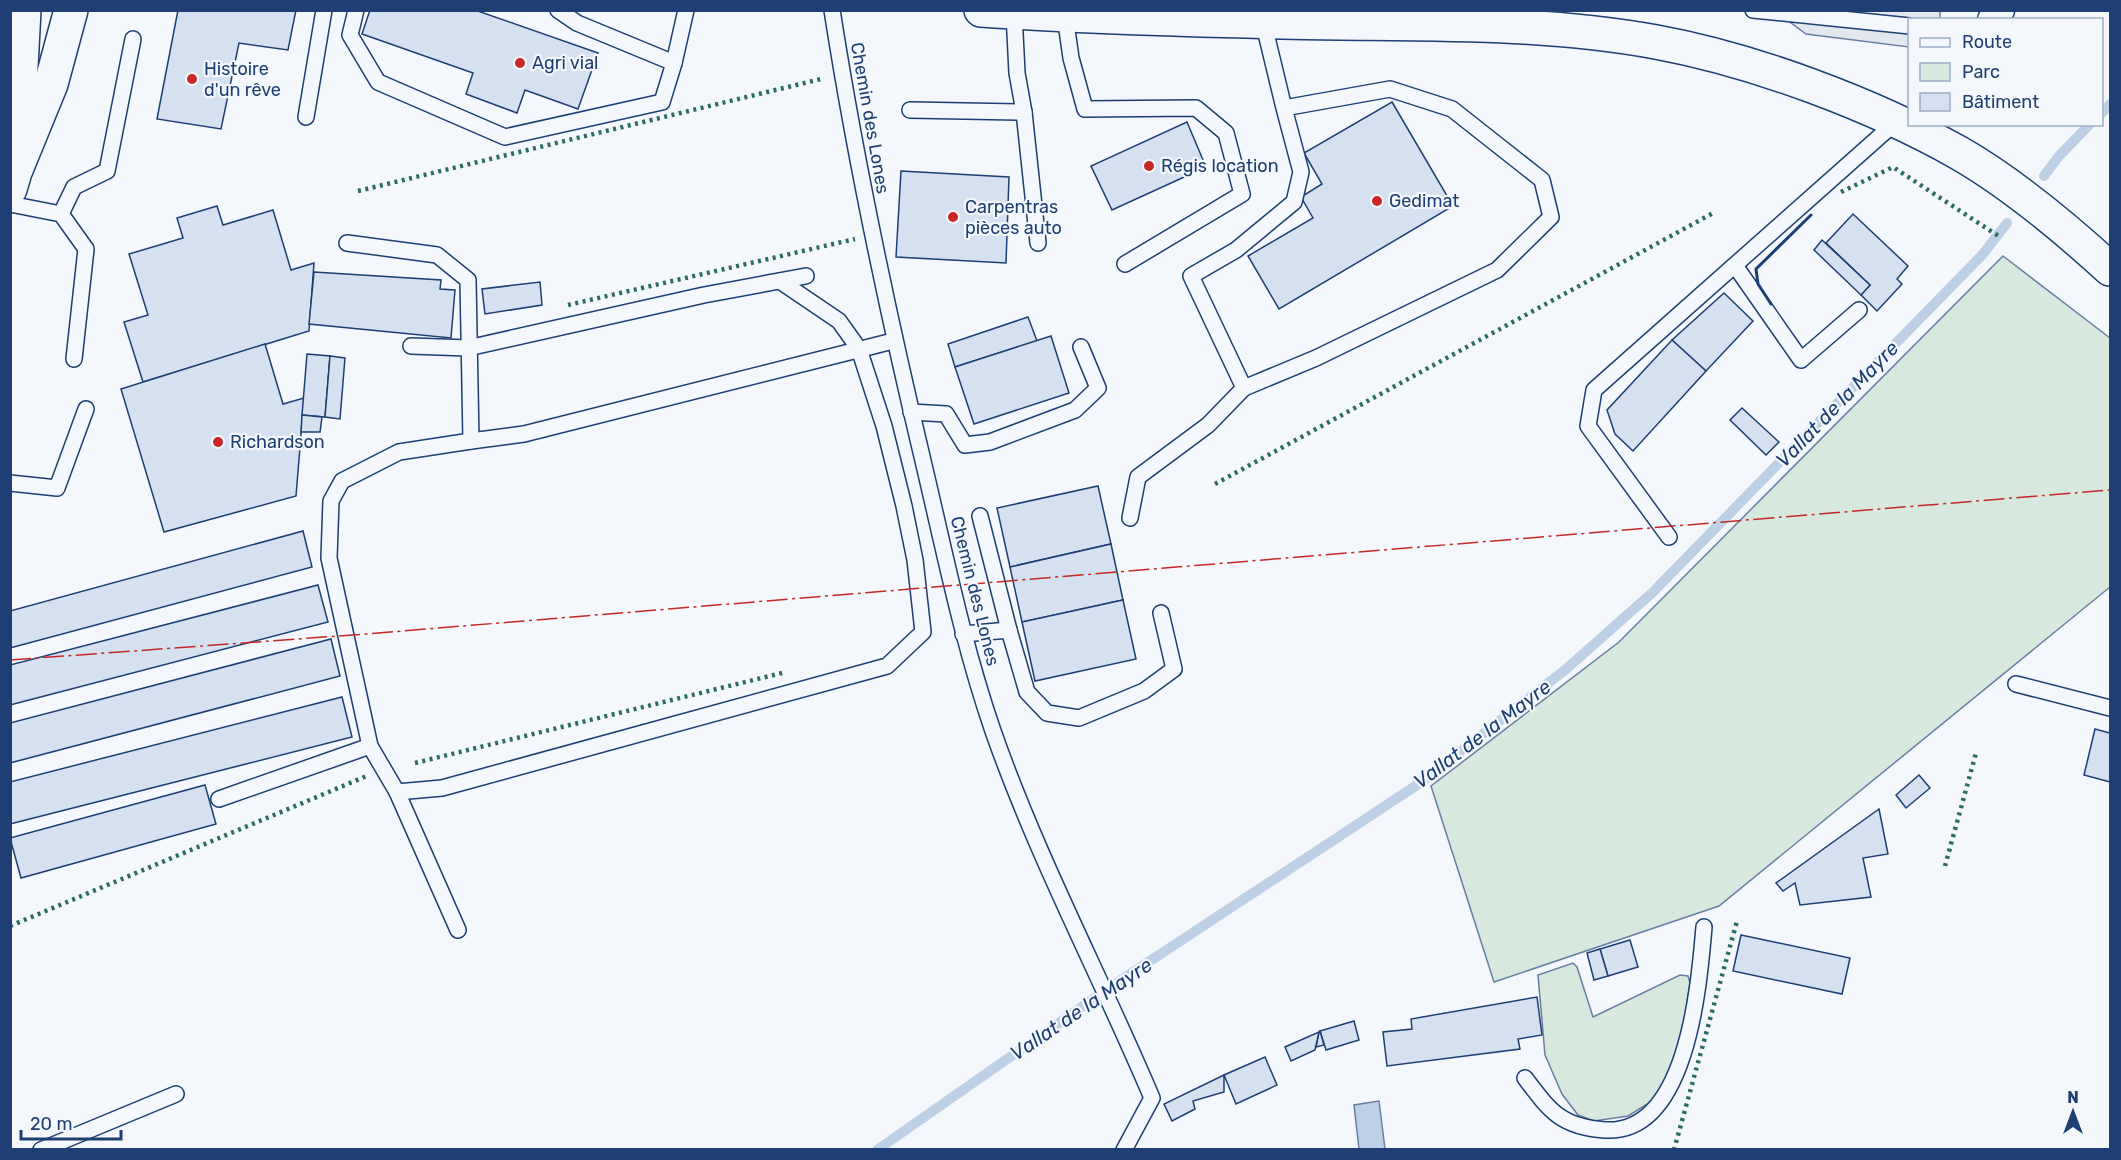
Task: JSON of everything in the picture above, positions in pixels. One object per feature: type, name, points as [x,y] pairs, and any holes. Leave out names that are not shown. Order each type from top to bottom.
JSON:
[{"type":"main road","points":[[12,177],[24,10]]},
{"type":"main road","points":[[12,177],[51,84],[71,10]]},
{"type":"main road","points":[[981,10],[1065,16],[1589,27],[1658,42],[1732,61],[1813,87],[1906,125],[1959,153],[2003,182],[2110,270]]},
{"type":"lane","points":[[306,117],[324,10]]},
{"type":"lane","points":[[356,10],[350,35],[378,82],[506,137],[662,102],[686,10]]},
{"type":"lane","points":[[558,10],[577,23],[674,63]]},
{"type":"lane","name":"Chemin des Lones","points":[[832,10],[851,133],[893,341],[963,633],[992,728],[1028,825],[1113,1007],[1152,1098],[1124,1149]]},
{"type":"lane","points":[[1753,10],[1908,26]]},
{"type":"lane","points":[[1014,13],[1017,73],[1024,112],[1038,243]]},
{"type":"lane","points":[[1065,16],[1071,58],[1085,109],[1196,108],[1226,133],[1242,194],[1125,264]]},
{"type":"lane","points":[[1244,388],[1191,276],[1236,250],[1294,202],[1301,172],[1263,21]]},
{"type":"lane","points":[[62,214],[74,187],[107,171],[132,39]]},
{"type":"lane","points":[[1130,518],[1138,477],[1208,425],[1244,388],[1316,358],[1497,270],[1551,217],[1542,180],[1452,109],[1390,89],[1284,108]]},
{"type":"lane","points":[[910,110],[1024,112]]},
{"type":"lane","points":[[1669,537],[1588,426],[1594,390],[1736,267],[1906,125]]},
{"type":"lane","points":[[10,204],[62,214],[86,249],[74,359]]},
{"type":"lane","points":[[347,243],[437,255],[468,280],[471,441]]},
{"type":"lane","points":[[1736,267],[1801,360],[1859,310]]},
{"type":"lane","points":[[411,346],[468,348],[806,276]]},
{"type":"lane","points":[[398,792],[442,788],[887,666],[922,632],[915,560],[904,506],[880,415],[859,349],[839,321],[780,281]]},
{"type":"lane","points":[[458,930],[398,792],[370,746],[329,558],[331,501],[342,481],[399,452],[524,434],[893,341]]},
{"type":"lane","points":[[911,411],[946,414],[965,446],[990,442],[1075,410],[1098,388],[1081,347]]},
{"type":"lane","points":[[10,483],[57,488],[86,409]]},
{"type":"lane","points":[[980,516],[1027,693],[1047,712],[1079,718],[1144,691],[1174,669],[1161,613]]},
{"type":"lane","points":[[963,633],[1009,630]]},
{"type":"lane","points":[[2016,684],[2110,708]]},
{"type":"lane","points":[[219,799],[370,746]]},
{"type":"lane","points":[[1525,1078],[1550,1110],[1579,1128],[1612,1130],[1640,1121],[1666,1096],[1684,1054],[1700,971],[1704,927]]},
{"type":"lane","points":[[41,1149],[176,1094]]},
{"type":"green space","points":[[2003,256],[2110,338],[2110,587],[1719,906],[1494,982],[1431,786],[1619,642]]},
{"type":"green space","points":[[1573,963],[1577,967],[1593,1017],[1680,975],[1688,976],[1690,983],[1681,1041],[1673,1069],[1657,1098],[1628,1116],[1594,1121],[1578,1115],[1562,1094],[1545,1055],[1538,975]]},
{"type":"shaded area","points":[[1775,11],[1940,11],[1940,18],[1908,18],[1908,47],[1806,34]]},
{"type":"water","points":[[1379,1101],[1385,1149],[1359,1149],[1354,1105]]},
{"type":"building","points":[[178,10],[296,10],[288,50],[239,43],[221,129],[157,119]]},
{"type":"building","name":"Agri vial","points":[[370,10],[475,10],[598,53],[578,109],[525,90],[517,113],[466,94],[473,73],[362,34]]},
{"type":"building","name":"Gedimat","points":[[1392,102],[1453,206],[1279,309],[1248,256],[1313,218],[1301,197],[1322,184],[1304,153]]},
{"type":"building","name":"Régis location","points":[[1187,122],[1206,167],[1112,210],[1091,166]]},
{"type":"building","name":"Carpentras pièces auto","points":[[901,171],[1009,177],[1006,263],[896,257]]},
{"type":"building","points":[[217,206],[223,225],[273,210],[291,270],[314,263],[309,331],[143,382],[124,322],[148,315],[129,254],[183,238],[177,218]]},
{"type":"building","points":[[1853,214],[1908,266],[1897,279],[1902,284],[1877,311],[1861,295],[1870,285],[1826,243]]},
{"type":"building","points":[[1822,240],[1870,285],[1861,295],[1814,250]]},
{"type":"building","points":[[314,272],[441,280],[440,289],[455,290],[451,338],[309,324]]},
{"type":"building","points":[[540,282],[542,305],[485,314],[482,289]]},
{"type":"building","points":[[1724,293],[1753,321],[1706,371],[1672,340]]},
{"type":"building","points":[[1028,317],[1037,341],[955,367],[948,344]]},
{"type":"building","points":[[1051,336],[1069,393],[974,424],[955,367]]},
{"type":"building","points":[[1672,340],[1706,371],[1633,451],[1615,434],[1607,410]]},
{"type":"building","name":"Richardson","points":[[265,344],[283,404],[304,398],[296,496],[164,532],[121,389]]},
{"type":"building","points":[[307,354],[330,356],[325,417],[302,415]]},
{"type":"building","points":[[330,356],[345,358],[340,419],[325,417]]},
{"type":"building","points":[[1742,408],[1779,442],[1766,455],[1730,420]]},
{"type":"building","points":[[302,415],[322,417],[320,432],[301,432]]},
{"type":"building","points":[[1098,486],[1111,544],[1010,567],[997,508]]},
{"type":"building","points":[[303,531],[312,567],[10,648],[10,611]]},
{"type":"building","points":[[1111,544],[1123,600],[1022,622],[1010,567]]},
{"type":"building","points":[[318,585],[328,622],[10,705],[10,665]]},
{"type":"building","points":[[1123,600],[1136,659],[1035,681],[1022,622]]},
{"type":"building","points":[[331,639],[340,676],[10,763],[10,723]]},
{"type":"building","points":[[342,697],[352,737],[10,824],[10,782]]},
{"type":"building","points":[[2095,729],[2110,733],[2110,782],[2084,775]]},
{"type":"building","points":[[1919,775],[1930,788],[1906,808],[1896,795]]},
{"type":"building","points":[[205,785],[216,824],[21,878],[10,838]]},
{"type":"building","points":[[1879,809],[1888,854],[1863,858],[1871,897],[1800,905],[1795,883],[1783,891],[1776,883]]},
{"type":"building","points":[[1741,935],[1850,958],[1842,994],[1733,971]]},
{"type":"building","points":[[1630,940],[1638,967],[1608,976],[1600,949]]},
{"type":"building","points":[[1600,949],[1608,976],[1594,980],[1587,953]]},
{"type":"building","points":[[1537,997],[1542,1035],[1518,1039],[1520,1049],[1387,1066],[1383,1032],[1412,1029],[1411,1019]]},
{"type":"building","points":[[1354,1021],[1359,1040],[1326,1050],[1320,1031]]},
{"type":"building","points":[[1319,1032],[1324,1045],[1316,1047]]},
{"type":"building","points":[[1319,1032],[1315,1050],[1291,1061],[1285,1047]]},
{"type":"building","points":[[1265,1057],[1277,1085],[1236,1104],[1224,1075]]},
{"type":"building","points":[[1224,1075],[1224,1092],[1193,1101],[1195,1109],[1172,1121],[1164,1104]]},
{"type":"waterway","name":"Vallat de la Mayre","points":[[2103,112],[2110,104]]},
{"type":"waterway","name":"Vallat de la Mayre","points":[[2044,176],[2059,156],[2088,126]]},
{"type":"waterway","name":"Vallat de la Mayre","points":[[877,1150],[1103,992],[1420,783],[1565,670],[1652,593],[1983,254],[2007,223]]},
{"type":"hedge","points":[[358,191],[821,79]]},
{"type":"hedge","points":[[1841,192],[1893,167],[2000,237]]},
{"type":"hedge","points":[[1215,484],[1715,212]]},
{"type":"hedge","points":[[568,305],[855,239]]},
{"type":"hedge","points":[[415,763],[786,672]]},
{"type":"hedge","points":[[1945,866],[1976,753]]},
{"type":"hedge","points":[[10,926],[369,775]]},
{"type":"hedge","points":[[1674,1150],[1737,921]]},
{"type":"wall","points":[[1771,304],[1758,284],[1756,269],[1811,215]]},
{"type":"power","points":[[10,660],[366,634],[2110,490]]},
{"type":"place","name":"Agri vial","points":[[520,63]]},
{"type":"place","name":"Histoire d'un rêve","points":[[192,79]]},
{"type":"place","name":"Régis location","points":[[1149,166]]},
{"type":"place","name":"Gedimat","points":[[1377,201]]},
{"type":"place","name":"Carpentras pièces auto","points":[[953,217]]},
{"type":"place","name":"Richardson","points":[[218,442]]}]
